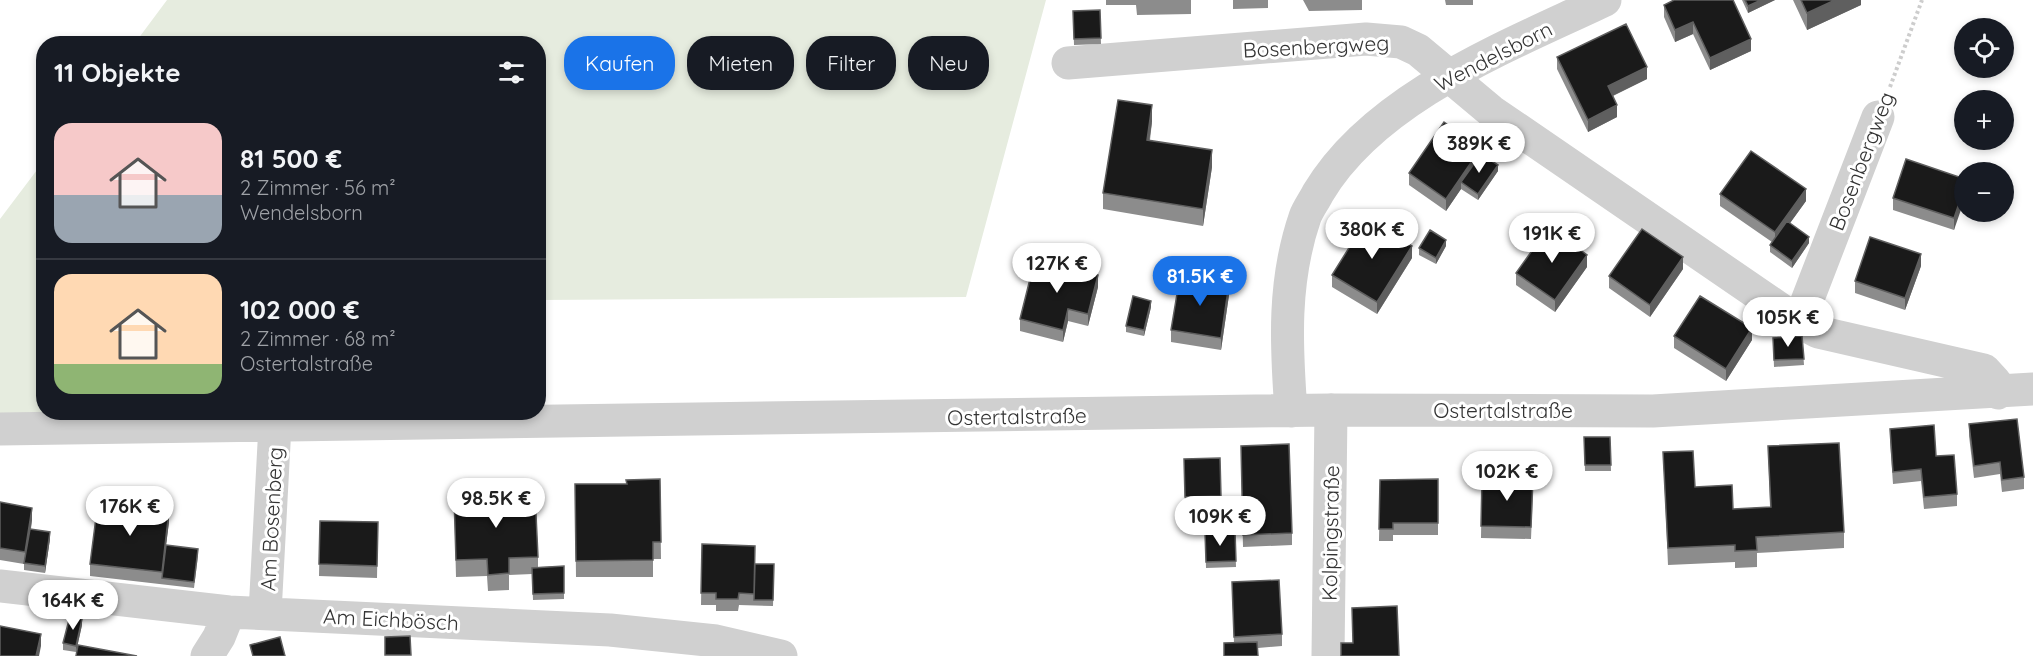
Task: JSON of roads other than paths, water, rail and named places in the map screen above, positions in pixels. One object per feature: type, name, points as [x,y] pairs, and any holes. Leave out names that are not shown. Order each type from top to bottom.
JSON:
[{"type":"street","name":"Wendelsborn","points":[[1291,411],[1286,311],[1292,265],[1306,215],[1331,172],[1374,128],[1450,74],[1605,0]]},
{"type":"street","name":"Bosenbergweg","points":[[1068,63],[1366,39],[1401,42],[1450,74],[1491,111],[1799,322],[1818,332],[1984,370],[1995,382],[1998,393]]},
{"type":"street","name":"Bosenbergweg","points":[[1799,322],[1878,117]]},
{"type":"street","name":"Ostertalstraße","points":[[0,429],[1331,410],[1653,411],[1998,393],[2033,389]]},
{"type":"street","name":"Kolpingstraße","points":[[1328,656],[1331,410]]},
{"type":"street","name":"Am Bosenberg","points":[[265,613],[275,425]]},
{"type":"street","name":"Am Eichbösch","points":[[0,586],[229,612],[610,630],[716,641],[781,656]]},
{"type":"street","points":[[207,656],[219,637],[229,612]]}]
